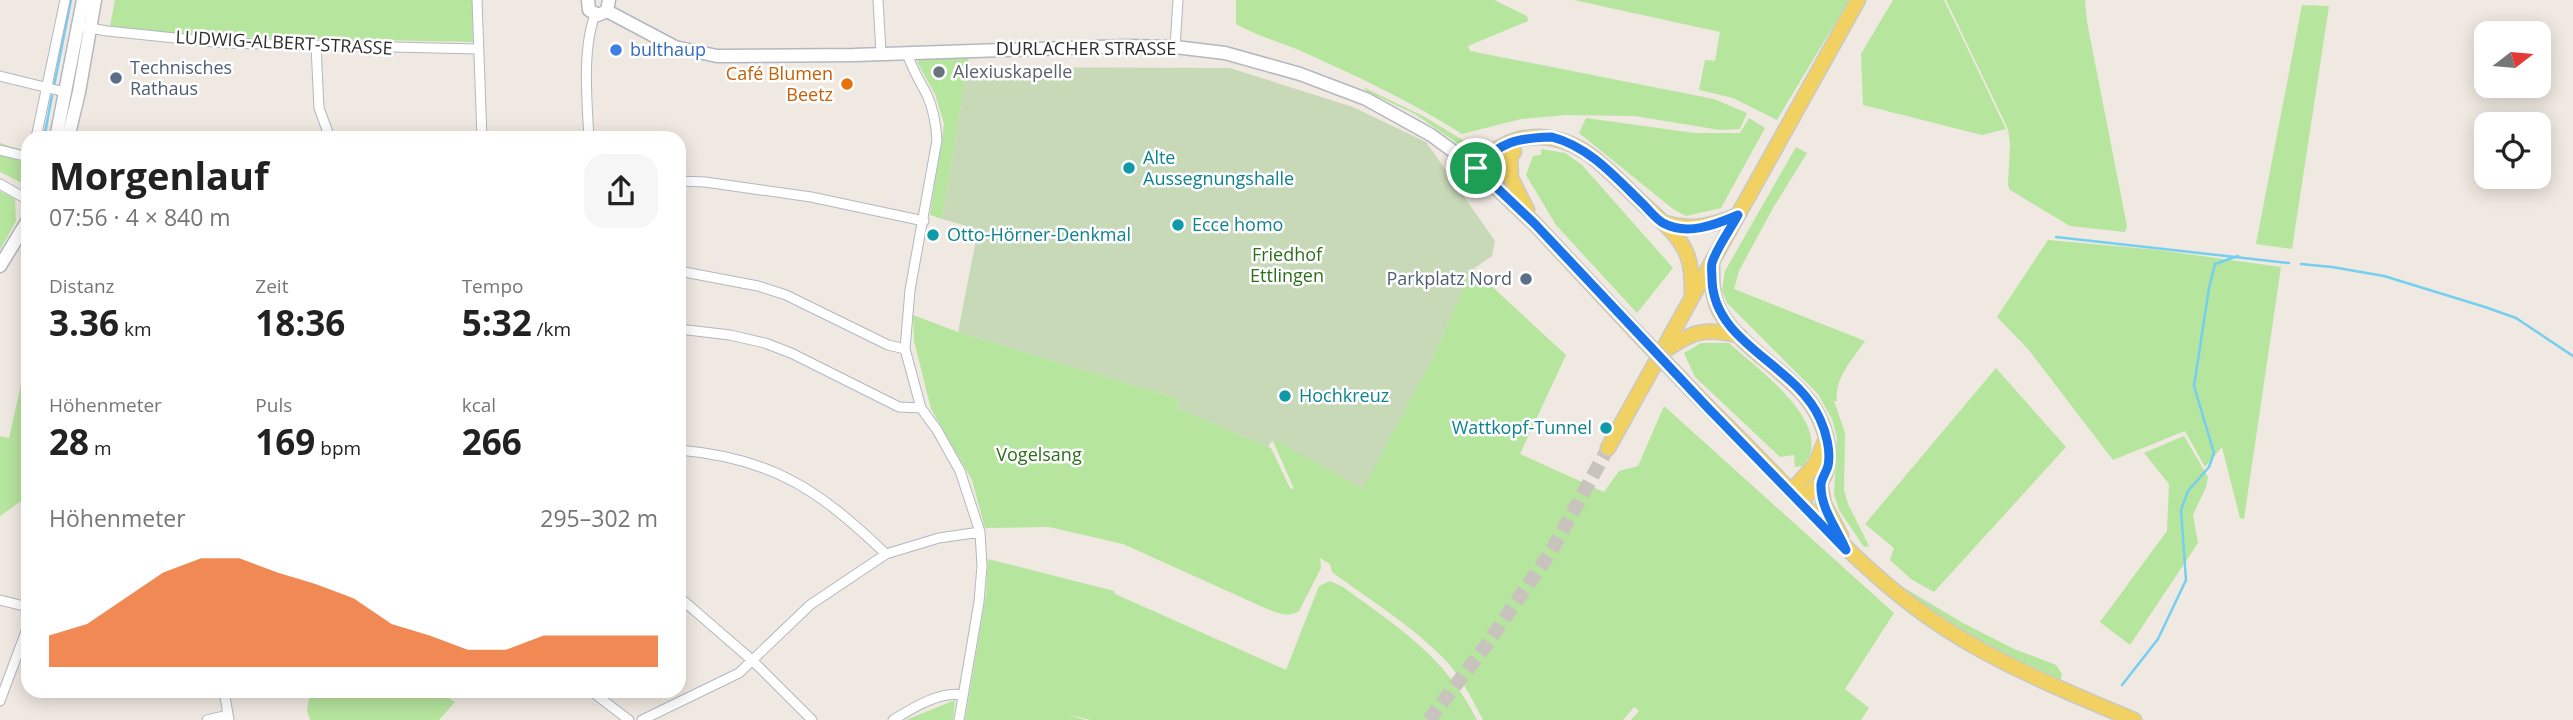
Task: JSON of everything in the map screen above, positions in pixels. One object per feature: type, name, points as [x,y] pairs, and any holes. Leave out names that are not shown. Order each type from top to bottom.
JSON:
[{"type":"main road","points":[[57,131],[83,0]]},
{"type":"main road","points":[[69,131],[95,0]]},
{"type":"main road","points":[[588,0],[589,10],[604,9]]},
{"type":"main road","points":[[1608,448],[1858,0]]},
{"type":"main road","name":"DURLACHER STRASSE","points":[[604,9],[675,47],[702,55],[738,57],[1051,47],[1175,47],[1225,53],[1340,88],[1413,124],[1482,172],[1535,224],[1846,550],[1888,588],[1945,629],[1983,652],[2046,683],[2134,720]]},
{"type":"main road","points":[[1482,172],[1537,137]]},
{"type":"main road","points":[[1482,172],[1489,153],[1499,146],[1522,138],[1552,137],[1591,155],[1663,223],[1685,248],[1690,263],[1692,297]]},
{"type":"main road","points":[[1510,155],[1511,178],[1535,224]]},
{"type":"main road","points":[[1663,223],[1684,228],[1701,228],[1738,215]]},
{"type":"main road","points":[[0,266],[21,232]]},
{"type":"main road","points":[[1712,263],[1714,298],[1719,310],[1740,336],[1816,410],[1826,437],[1828,464],[1820,483],[1824,504],[1846,550]]},
{"type":"main road","points":[[1660,355],[1683,338],[1697,332],[1711,330],[1740,336]]},
{"type":"main road","points":[[1795,496],[1815,465],[1826,437]]},
{"type":"main road","points":[[1795,496],[1820,483]]},
{"type":"street","points":[[37,131],[65,0]]},
{"type":"street","points":[[83,0],[85,26],[90,29]]},
{"type":"street","points":[[477,0],[482,131]]},
{"type":"street","points":[[878,0],[881,53]]},
{"type":"street","points":[[1175,47],[1178,0]]},
{"type":"street","points":[[589,131],[590,26],[604,9]]},
{"type":"street","name":"LUDWIG-ALBERT-STRASSE","points":[[90,29],[224,43],[478,49]]},
{"type":"street","points":[[316,46],[319,108],[327,131]]},
{"type":"street","points":[[907,52],[936,118],[937,140],[910,289],[905,349],[921,408],[960,471],[980,532],[982,566],[979,603],[959,720]]},
{"type":"street","points":[[0,76],[65,92]]},
{"type":"street","points":[[0,150],[21,155]]},
{"type":"street","points":[[686,181],[811,197],[923,221]]},
{"type":"street","points":[[0,184],[21,196]]},
{"type":"street","points":[[686,272],[758,286],[786,295],[867,336],[905,349]]},
{"type":"street","points":[[686,330],[730,335],[765,343],[791,353],[899,407],[921,408]]},
{"type":"street","points":[[686,451],[753,463],[805,487],[846,516],[886,554]]},
{"type":"street","points":[[642,720],[739,673],[810,605],[886,554],[939,538],[980,532]]},
{"type":"street","points":[[0,600],[21,605]]},
{"type":"street","points":[[686,603],[753,662],[812,720]]},
{"type":"street","points":[[1,697],[21,644]]},
{"type":"street","points":[[893,720],[939,698],[955,693],[962,695]]},
{"type":"street","points":[[207,720],[229,718],[225,698]]},
{"type":"street","points":[[600,698],[629,720]]},
{"type":"green space","points":[[115,0],[472,0],[473,42],[188,36],[110,26]]},
{"type":"green space","points":[[1236,0],[1494,0],[1527,16],[1528,21],[1468,46],[1470,51],[1714,99],[1747,113],[1740,129],[1720,130],[1634,116],[1565,115],[1521,119],[1462,134],[1363,80],[1236,24]]},
{"type":"green space","points":[[1574,0],[1849,0],[1777,120],[1733,98],[1699,90],[1705,60],[1715,61],[1720,32]]},
{"type":"green space","points":[[1893,0],[1944,0],[2006,129],[1982,135],[1863,105],[1861,54]]},
{"type":"green space","points":[[1946,0],[2085,0],[2127,226],[2125,232],[2070,226],[2010,190],[2008,129]]},
{"type":"green space","points":[[2302,5],[2329,6],[2292,249],[2256,244]]},
{"type":"green space","points":[[969,56],[942,219],[930,215],[944,124],[935,94],[917,62],[923,58]]},
{"type":"green space","name":"Friedhof Ettlingen","points":[[967,67],[1230,68],[1353,107],[1426,142],[1495,241],[1492,256],[1473,269],[1427,369],[1363,489],[1277,441],[1272,441],[1268,447],[1177,408],[1179,399],[958,332],[977,235],[971,232],[970,227],[942,219]]},
{"type":"green space","points":[[1363,87],[1423,116],[1471,145],[1492,145],[1481,153],[1470,152],[1415,114],[1368,92]]},
{"type":"green space","points":[[1586,118],[1694,133],[1740,133],[1749,118],[1765,128],[1721,208],[1686,216],[1673,209],[1579,133]]},
{"type":"green space","points":[[0,143],[21,150],[21,182],[0,172]]},
{"type":"green space","points":[[1796,147],[1807,153],[1739,271],[1734,289],[1865,341],[1841,377],[1837,401],[1834,401],[1845,433],[1844,490],[1869,546],[1864,547],[1839,510],[1834,494],[1837,438],[1832,419],[1818,394],[1727,303],[1722,290],[1725,271]]},
{"type":"green space","points":[[1541,149],[1565,153],[1582,165],[1673,268],[1637,313],[1556,225],[1526,175],[1533,156],[1541,155]]},
{"type":"green space","points":[[0,191],[15,199],[16,221],[0,250]]},
{"type":"green space","points":[[2048,240],[2158,250],[2281,267],[2244,519],[2240,518],[2222,447],[2205,467],[2185,431],[2113,460],[2028,349],[1997,317]]},
{"type":"green space","name":"Vogelsang","points":[[1473,269],[1566,355],[1520,454],[1604,492],[1619,471],[1638,466],[1664,406],[1894,613],[1845,689],[1869,708],[1861,720],[1631,720],[1639,711],[1634,707],[1623,720],[1483,720],[1459,677],[1436,651],[1408,627],[1332,572],[1330,564],[1320,558],[1321,568],[1299,611],[1286,614],[1265,608],[1123,544],[1049,527],[985,528],[972,480],[931,409],[914,341],[913,315],[958,332],[1179,399],[1177,408],[1271,448],[1290,488],[1294,489],[1273,441],[1427,369]]},
{"type":"green space","points":[[1701,343],[1729,343],[1789,398],[1810,433],[1811,450],[1803,466],[1795,467],[1794,455],[1780,457],[1695,377],[1684,353]]},
{"type":"green space","points":[[1996,368],[2066,447],[1934,592],[1911,579],[1890,560],[1894,548],[1865,524]]},
{"type":"green space","points":[[21,385],[21,501],[0,516],[0,436],[9,438]]},
{"type":"green space","points":[[2184,436],[2208,477],[2193,515],[2198,543],[2130,645],[2100,622],[2167,531],[2169,484],[2144,453]]},
{"type":"green space","points":[[988,559],[1114,591],[1115,594],[1286,670],[1319,586],[1330,581],[1343,587],[1402,630],[1435,660],[1464,697],[1477,720],[1091,720],[1065,714],[1085,720],[965,720],[986,594]]},
{"type":"green space","points":[[1901,586],[1963,623],[2014,649],[2056,665],[2062,674],[2061,680],[1949,624],[1910,598]]},
{"type":"green space","points":[[309,698],[449,698],[455,702],[439,720],[310,720],[307,711]]},
{"type":"green space","points":[[955,700],[953,720],[906,720]]},
{"type":"waterway","points":[[54,86],[71,0]]},
{"type":"waterway","points":[[45,131],[52,96]]},
{"type":"waterway","points":[[2056,237],[2289,263]]},
{"type":"waterway","points":[[2122,685],[2158,639],[2186,580],[2181,510],[2188,491],[2209,467],[2214,453],[2194,386],[2209,288],[2215,264],[2238,256]]},
{"type":"waterway","points":[[2301,264],[2384,276],[2485,307],[2516,318],[2573,356]]},
{"type":"tunnel","points":[[1429,720],[1487,644],[1552,550],[1608,448]]},
{"type":"place","name":"bulthaup","points":[[616,50]]},
{"type":"place","name":"Alexiuskapelle","points":[[939,72]]},
{"type":"place","name":"Technisches Rathaus","points":[[116,78]]},
{"type":"place","name":"Café Blumen Beetz","points":[[847,84]]},
{"type":"place","name":"Alte Aussegnungshalle","points":[[1129,168]]},
{"type":"place","name":"Ecce homo","points":[[1178,225]]},
{"type":"place","name":"Otto-Hörner-Denkmal","points":[[933,235]]},
{"type":"place","name":"Parkplatz Nord","points":[[1526,279]]},
{"type":"place","name":"Hochkreuz","points":[[1285,396]]},
{"type":"place","name":"Wattkopf-Tunnel","points":[[1606,428]]},
{"type":"route","points":[[1552,137],[1591,155],[1663,223],[1684,228],[1701,228],[1738,215],[1712,263],[1714,298],[1726,321],[1798,388],[1816,410],[1826,437],[1828,452],[1828,464],[1820,483],[1824,504],[1846,550],[1535,224],[1476,168],[1499,146],[1522,138],[1552,137]]}]
